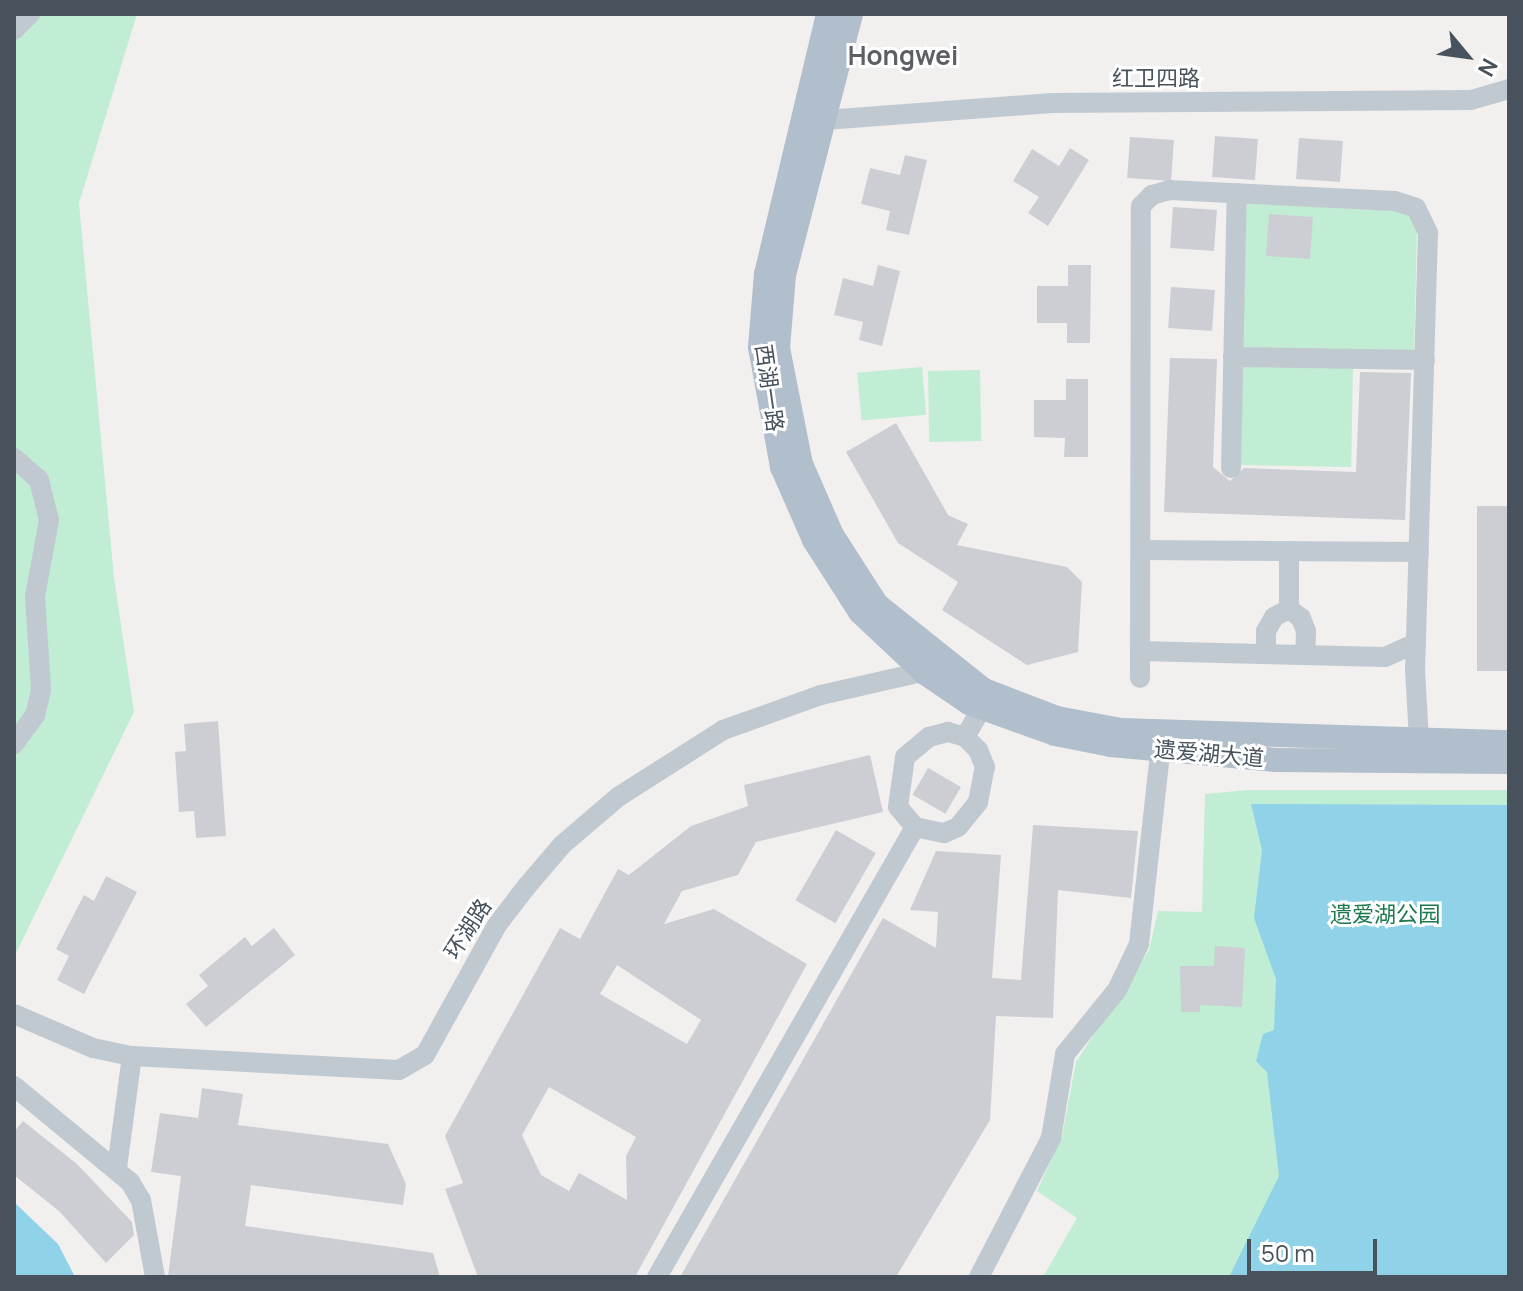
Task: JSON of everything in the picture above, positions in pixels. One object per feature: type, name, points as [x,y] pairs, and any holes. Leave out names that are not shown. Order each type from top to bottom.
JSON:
[{"type":"main road","name":"西湖一路","points":[[828,14],[813,121],[784,275],[778,348],[801,464],[832,535],[877,605],[936,669]]},
{"type":"main road","name":"西湖一路","points":[[813,121],[851,14]]},
{"type":"main road","name":"遗爱湖大道","points":[[936,669],[987,701],[1161,741],[1276,760],[1509,762]]},
{"type":"main road","name":"遗爱湖大道","points":[[1161,741],[1509,742]]},
{"type":"street","points":[[14,30],[30,14]]},
{"type":"street","name":"红卫四路","points":[[813,121],[1052,103],[1471,100],[1509,89]]},
{"type":"street","points":[[1140,678],[1141,206],[1152,195],[1169,190],[1395,201],[1416,208],[1428,233],[1416,643],[1419,740]]},
{"type":"street","points":[[1231,468],[1237,193]]},
{"type":"street","points":[[1233,357],[1425,360]]},
{"type":"street","points":[[14,458],[39,480],[49,520],[35,596],[41,690],[35,715],[14,744]]},
{"type":"street","points":[[1141,550],[1419,552]]},
{"type":"street","points":[[1289,551],[1289,609]]},
{"type":"street","points":[[1266,654],[1266,631],[1274,617],[1289,609]]},
{"type":"street","points":[[1289,609],[1301,618],[1306,631],[1305,655]]},
{"type":"street","points":[[1140,651],[1385,657],[1416,643]]},
{"type":"street","name":"环湖路","points":[[14,1014],[93,1048],[132,1056],[382,1072],[416,1063],[434,1042],[497,925],[562,845],[618,797],[676,756],[735,725],[821,695],[936,669]]},
{"type":"street","points":[[965,737],[987,701]]},
{"type":"street","points":[[948,732],[965,737],[985,767],[978,802],[958,827],[944,833],[915,827],[898,807],[905,757],[929,737],[948,732]]},
{"type":"street","points":[[979,1277],[1051,1138],[1065,1054],[1117,990],[1139,944],[1161,741]]},
{"type":"street","points":[[657,1277],[915,827]]},
{"type":"street","points":[[117,1168],[132,1056]]},
{"type":"street","points":[[14,1086],[117,1168],[141,1200],[155,1277]]},
{"type":"green space","points":[[14,14],[137,14],[79,203],[114,578],[134,712],[14,957]]},
{"type":"green space","points":[[1241,203],[1400,211],[1412,217],[1417,231],[1414,352],[1239,350]]},
{"type":"green space","points":[[1240,363],[1353,365],[1351,467],[1238,465]]},
{"type":"green space","points":[[922,367],[926,415],[861,420],[857,373]]},
{"type":"green space","points":[[980,370],[981,441],[929,442],[928,371]]},
{"type":"green space","name":"遗爱湖公园","points":[[1248,790],[1509,790],[1509,1277],[1043,1277],[1077,1218],[1037,1191],[1062,1136],[1076,1062],[1149,950],[1158,911],[1202,912],[1205,794]]},
{"type":"water","name":"遗爱湖公园","points":[[1251,804],[1509,805],[1509,1277],[1229,1277],[1279,1176],[1267,1072],[1256,1061],[1263,1034],[1274,1030],[1276,979],[1254,918],[1262,850]]},
{"type":"water","points":[[14,1202],[58,1244],[75,1277],[14,1277]]},
{"type":"building","points":[[1215,136],[1258,139],[1255,180],[1212,177]]},
{"type":"building","points":[[1130,137],[1174,140],[1171,181],[1127,178]]},
{"type":"building","points":[[1299,138],[1343,141],[1340,182],[1296,179]]},
{"type":"building","points":[[1070,148],[1089,160],[1048,226],[1028,213],[1039,197],[1013,181],[1032,149],[1059,166]]},
{"type":"building","points":[[905,155],[927,160],[909,235],[886,230],[890,211],[861,204],[870,168],[900,175]]},
{"type":"building","points":[[1173,207],[1217,210],[1214,251],[1170,248]]},
{"type":"building","points":[[1269,214],[1313,217],[1310,259],[1266,256]]},
{"type":"building","points":[[878,265],[900,271],[882,346],[859,340],[863,322],[834,315],[843,278],[873,286]]},
{"type":"building","points":[[1068,265],[1091,265],[1090,343],[1067,343],[1067,323],[1037,323],[1037,286],[1068,286]]},
{"type":"building","points":[[1171,287],[1215,290],[1212,331],[1168,328]]},
{"type":"building","points":[[1170,358],[1217,359],[1213,467],[1230,481],[1244,468],[1356,472],[1360,372],[1411,373],[1405,520],[1164,512]]},
{"type":"building","points":[[1066,379],[1088,379],[1088,457],[1064,457],[1065,438],[1034,437],[1034,400],[1066,400]]},
{"type":"building","points":[[896,423],[948,515],[968,524],[957,545],[1067,567],[1082,582],[1078,652],[1027,665],[942,610],[958,582],[898,543],[846,452]]},
{"type":"building","points":[[1477,506],[1509,506],[1509,671],[1477,671]]},
{"type":"building","points":[[218,721],[226,836],[196,838],[194,811],[179,812],[175,752],[186,751],[184,724]]},
{"type":"building","points":[[870,755],[883,812],[756,842],[738,875],[682,891],[664,924],[714,909],[807,964],[635,1277],[478,1277],[445,1189],[463,1183],[445,1136],[560,928],[580,939],[618,869],[629,875],[691,826],[748,806],[744,785]],"holes":[[[617,965],[701,1020],[687,1044],[600,994]],[[549,1087],[636,1137],[626,1156],[627,1200],[579,1173],[569,1191],[541,1175],[522,1135]]]},
{"type":"building","points":[[928,768],[961,787],[945,814],[912,795]]},
{"type":"building","points":[[1033,825],[1138,831],[1131,898],[1058,890],[1053,1018],[996,1016],[990,1120],[896,1277],[680,1277],[883,918],[936,948],[938,912],[910,910],[936,851],[1001,855],[992,978],[1021,980]]},
{"type":"building","points":[[836,830],[876,853],[835,923],[796,900]]},
{"type":"building","points":[[106,876],[137,892],[84,994],[57,980],[69,956],[56,949],[84,895],[94,901]]},
{"type":"building","points":[[274,928],[295,955],[206,1027],[186,1004],[208,986],[199,975],[245,937],[252,946]]},
{"type":"building","points":[[1215,946],[1245,948],[1242,1007],[1200,1005],[1200,1012],[1181,1012],[1180,966],[1214,966]]},
{"type":"building","points":[[202,1088],[243,1094],[238,1125],[388,1144],[406,1184],[403,1205],[251,1185],[245,1226],[433,1253],[440,1277],[168,1277],[181,1176],[151,1172],[160,1113],[198,1118]]},
{"type":"building","points":[[23,1121],[77,1164],[132,1222],[134,1235],[106,1263],[59,1211],[14,1175],[14,1132]]},
{"type":"district","name":"Hongwei","points":[[903,56]]}]
